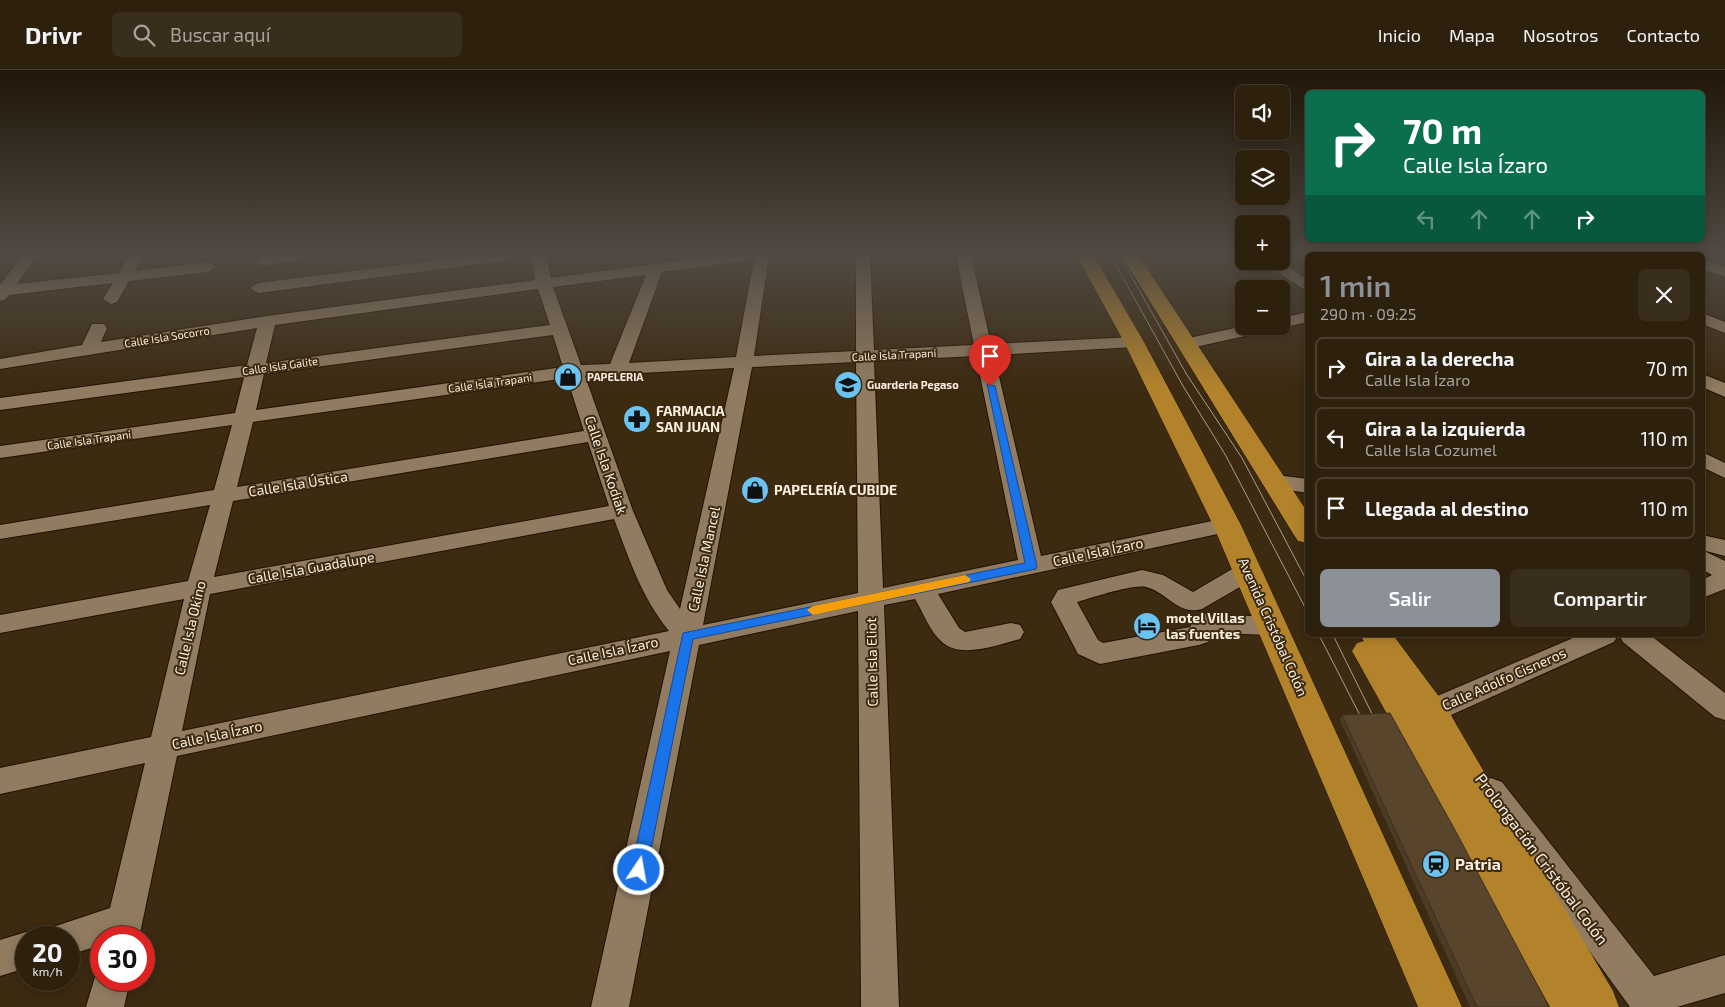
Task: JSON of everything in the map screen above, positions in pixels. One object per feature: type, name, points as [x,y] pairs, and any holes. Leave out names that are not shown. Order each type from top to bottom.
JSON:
[{"type":"main road","name":"Avenida Cristóbal Colón","points":[[1110,300],[1134,342],[1227,525],[1440,1007]]},
{"type":"main road","points":[[1158,300],[1305,530]]},
{"type":"main road","points":[[1360,637],[1417,709],[1597,1007]]},
{"type":"main road","points":[[1377,637],[1574,1007]]},
{"type":"street","name":"Calle Isla Socorro","points":[[0,364],[266,320],[423,300]]},
{"type":"street","name":"Calle Isla Kodiak","points":[[550,300],[622,511],[654,590],[662,605],[688,636]]},
{"type":"street","points":[[617,369],[638,300]]},
{"type":"street","name":"Calle Isla Mancel","points":[[610,1007],[744,363],[748,300]]},
{"type":"street","name":"Calle Isla Eliot","points":[[864,300],[880,1007]]},
{"type":"street","points":[[972,300],[1031,566]]},
{"type":"street","points":[[184,334],[194,314]]},
{"type":"street","points":[[1290,321],[1305,318]]},
{"type":"street","points":[[1705,319],[1725,328]]},
{"type":"street","name":"Calle Isla Okino","points":[[123,926],[199,588],[244,418],[266,320]]},
{"type":"street","points":[[89,350],[98,328]]},
{"type":"street","name":"Calle Isla Galite","points":[[0,404],[560,329]]},
{"type":"street","points":[[1186,344],[1235,333]]},
{"type":"street","name":"Calle Isla Trapani","points":[[0,452],[574,371],[1134,342]]},
{"type":"street","points":[[1705,381],[1725,391]]},
{"type":"street","name":"Calle Isla Ústica","points":[[0,532],[596,435]]},
{"type":"street","points":[[1705,460],[1725,472]]},
{"type":"street","points":[[1276,482],[1305,486]]},
{"type":"street","name":"Calle Isla Guadalupe","points":[[0,624],[622,511]]},
{"type":"street","name":"Calle Isla Ízaro","points":[[0,781],[1227,525]]},
{"type":"street","points":[[1705,543],[1725,548]]},
{"type":"street","points":[[1705,560],[1725,572]]},
{"type":"street","points":[[1248,571],[1193,602],[1181,597],[1159,582],[1145,578],[1067,596],[1064,602],[1088,647],[1100,654],[1199,635],[1206,623],[1272,626]]},
{"type":"street","points":[[1705,589],[1725,579]]},
{"type":"street","points":[[921,588],[950,635],[961,642],[1011,632]]},
{"type":"street","name":"Calle Adolfo Cisneros","points":[[1417,709],[1600,637]]},
{"type":"street","points":[[1635,637],[1725,709]]},
{"type":"street","name":"Prolongación Cristóbal Colón","points":[[1417,709],[1650,1002]]},
{"type":"street","points":[[0,958],[15,953]]},
{"type":"street","points":[[1650,1002],[1725,974]]},
{"type":"street","points":[[105,1007],[109,991]]},
{"type":"building","name":"Patria","points":[[1390,713],[1455,830],[1549,1007],[1477,1007],[1342,715]]},
{"type":"tram line","points":[[1135,300],[1183,386],[1226,456],[1305,607]]},
{"type":"tram line","points":[[1145,300],[1187,375],[1242,458],[1305,577]]},
{"type":"tram line","points":[[1320,637],[1366,727]]},
{"type":"tram line","points":[[1334,637],[1378,726]]},
{"type":"slow traffic","points":[[813,610],[965,579]]},
{"type":"place","name":"PAPELERIA","points":[[568,377]]},
{"type":"place","name":"Guarderia Pegaso","points":[[848,385]]},
{"type":"place","name":"FARMACIA SAN JUAN","points":[[637,419]]},
{"type":"place","name":"PAPELERÍA CUBIDE","points":[[755,490]]},
{"type":"place","name":"motel Villas las fuentes","points":[[1147,626]]},
{"type":"place","name":"Patria","points":[[1436,864]]},
{"type":"route","points":[[639,870],[688,636],[1031,566],[990,386]]}]
